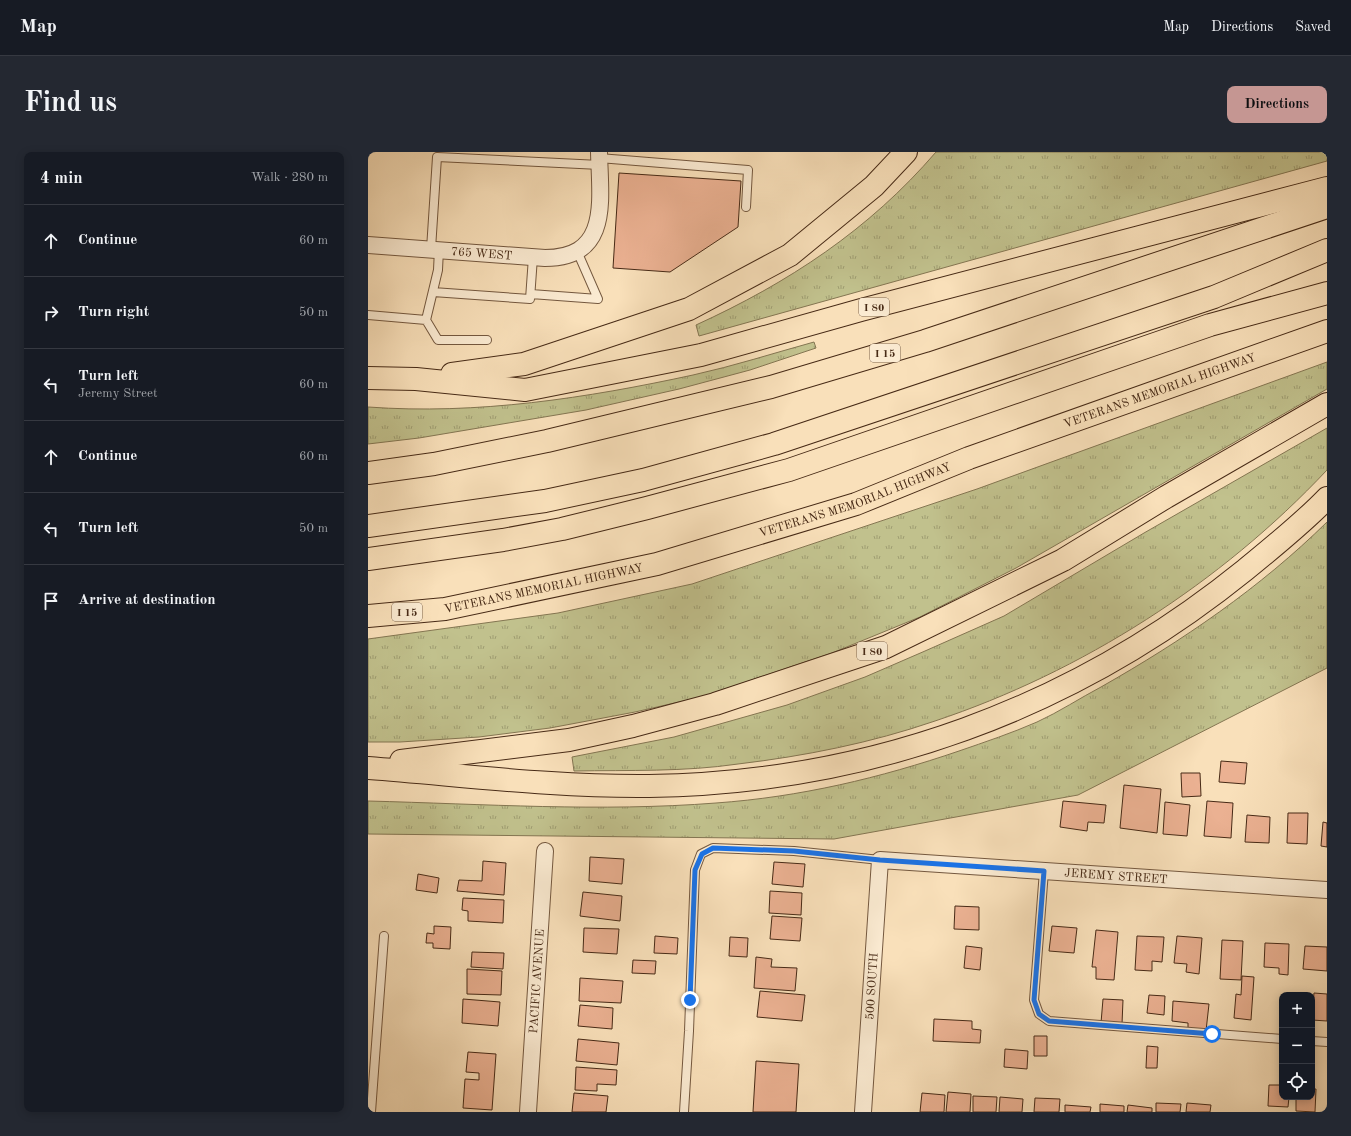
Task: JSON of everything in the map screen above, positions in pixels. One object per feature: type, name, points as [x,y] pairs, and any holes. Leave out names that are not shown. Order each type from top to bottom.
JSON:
[{"type":"highway","points":[[416,379],[524,364],[689,308],[790,255],[874,186],[906,152]]},
{"type":"highway","name":"I 80","points":[[368,378],[416,379],[525,390],[701,355],[861,310],[1327,188]]},
{"type":"highway","name":"I 15","points":[[368,473],[434,464],[547,441],[771,387],[925,341],[1327,207]]},
{"type":"highway","points":[[368,526],[545,501],[643,480],[774,444],[1214,297],[1327,250]]},
{"type":"highway","points":[[368,559],[503,540],[562,529],[789,470],[1210,325],[1327,293]]},
{"type":"highway","name":"VETERANS MEMORIAL HIGHWAY","points":[[368,616],[446,609],[657,564],[856,504],[969,458],[1327,331]]},
{"type":"highway","name":"I 80","points":[[368,766],[569,740],[632,726],[715,704],[886,646],[1063,560],[1166,497],[1327,404]]},
{"type":"highway","points":[[368,766],[616,786],[709,784],[779,777],[847,765],[914,747],[999,716],[1060,689],[1131,652],[1216,593],[1269,551],[1327,498]]},
{"type":"street","points":[[582,248],[595,234],[598,223],[599,158]]},
{"type":"street","name":"765 WEST","points":[[370,245],[559,258],[582,248]]},
{"type":"street","name":"PACIFIC AVENUE","points":[[528,1112],[545,851]]},
{"type":"street","name":"JEREMY STREET","points":[[880,860],[1327,890]]},
{"type":"street","name":"500 SOUTH","points":[[863,1112],[880,860]]},
{"type":"lane","points":[[487,340],[438,340],[426,320],[438,270],[435,249],[437,157],[599,158],[748,170],[746,207]]},
{"type":"lane","points":[[531,294],[598,299],[582,248]]},
{"type":"lane","points":[[433,292],[530,299],[533,257]]},
{"type":"lane","points":[[368,315],[426,320]]},
{"type":"lane","points":[[684,1112],[689,1031],[695,870],[702,854],[713,848],[731,847],[794,851],[880,860]]},
{"type":"lane","points":[[1044,871],[1034,1000],[1039,1014],[1049,1021],[1279,1039]]},
{"type":"lane","points":[[371,1112],[370,1089],[384,936]]},
{"type":"lane","points":[[1315,1041],[1327,1042]]},
{"type":"green space","points":[[936,152],[1327,152],[1327,161],[699,336],[696,325],[730,309],[795,272],[855,230],[910,180]]},
{"type":"green space","points":[[814,342],[816,348],[750,370],[679,389],[586,410],[419,438],[368,444],[368,407],[450,409],[532,403],[613,391],[693,375],[739,364]]},
{"type":"green space","points":[[1327,362],[1327,389],[1016,568],[920,617],[832,653],[701,697],[635,712],[550,728],[479,737],[400,742],[368,742],[368,639],[558,613],[692,584],[977,489]]},
{"type":"green space","points":[[1327,428],[1327,470],[1286,511],[1242,550],[1195,586],[1146,620],[1096,650],[1043,677],[990,701],[935,721],[887,736],[838,748],[718,767],[656,770],[574,771],[572,757],[674,737],[787,705],[865,677],[1004,616],[1144,533]]},
{"type":"green space","points":[[1327,522],[1327,668],[1078,795],[834,839],[368,834],[368,801],[586,807],[673,806],[716,803],[809,791],[870,778],[929,761],[1037,722],[1161,651],[1219,612],[1247,591],[1275,569]]},
{"type":"building","points":[[619,173],[741,181],[738,227],[670,272],[613,268]]},
{"type":"building","points":[[1221,761],[1247,763],[1245,784],[1219,782]]},
{"type":"building","points":[[1181,773],[1200,773],[1201,796],[1182,797]]},
{"type":"building","points":[[1124,785],[1161,789],[1157,833],[1120,828]]},
{"type":"building","points":[[1063,801],[1106,805],[1104,823],[1088,822],[1087,831],[1060,827]]},
{"type":"building","points":[[1207,801],[1233,803],[1231,838],[1204,836]]},
{"type":"building","points":[[1165,802],[1190,805],[1187,836],[1163,834]]},
{"type":"building","points":[[1288,813],[1308,813],[1307,844],[1287,843]]},
{"type":"building","points":[[1247,815],[1270,817],[1269,843],[1245,842]]},
{"type":"building","points":[[1323,822],[1327,823],[1327,847],[1321,846]]},
{"type":"building","points":[[590,857],[624,859],[622,884],[589,881]]},
{"type":"building","points":[[483,861],[506,863],[504,895],[457,891],[459,880],[482,881]]},
{"type":"building","points":[[774,862],[805,864],[803,887],[772,884]]},
{"type":"building","points":[[418,874],[439,878],[437,893],[416,890]]},
{"type":"building","points":[[770,891],[802,893],[801,915],[769,913]]},
{"type":"building","points":[[583,892],[622,896],[620,921],[580,916]]},
{"type":"building","points":[[463,898],[504,900],[503,923],[468,921],[468,911],[462,910]]},
{"type":"building","points":[[955,906],[979,907],[979,930],[954,929]]},
{"type":"building","points":[[772,916],[802,918],[800,941],[770,939]]},
{"type":"building","points":[[434,926],[451,927],[450,949],[433,948],[433,943],[426,943],[427,933],[434,934]]},
{"type":"building","points":[[1052,926],[1077,928],[1074,953],[1049,951]]},
{"type":"building","points":[[584,928],[619,929],[617,954],[583,952]]},
{"type":"building","points":[[1096,930],[1118,932],[1114,980],[1096,979],[1096,967],[1092,967]]},
{"type":"building","points":[[655,936],[678,938],[677,954],[654,953]]},
{"type":"building","points":[[1137,936],[1164,937],[1162,962],[1152,961],[1152,971],[1135,970]]},
{"type":"building","points":[[1177,936],[1202,938],[1199,974],[1186,972],[1187,964],[1174,963]]},
{"type":"building","points":[[730,937],[748,938],[747,957],[729,956]]},
{"type":"building","points":[[1222,940],[1243,941],[1241,980],[1220,979]]},
{"type":"building","points":[[1265,943],[1289,944],[1288,975],[1279,974],[1279,968],[1264,967]]},
{"type":"building","points":[[966,946],[982,948],[980,970],[964,968]]},
{"type":"building","points":[[1305,946],[1327,947],[1327,971],[1303,969]]},
{"type":"building","points":[[472,952],[504,953],[503,969],[471,967]]},
{"type":"building","points":[[756,957],[772,959],[771,967],[797,968],[795,991],[754,988]]},
{"type":"building","points":[[633,960],[656,961],[655,974],[632,973]]},
{"type":"building","points":[[467,969],[502,971],[501,995],[467,994]]},
{"type":"building","points":[[1242,976],[1254,977],[1251,1020],[1234,1018],[1236,994],[1241,995]]},
{"type":"building","points":[[580,978],[623,981],[621,1003],[579,1001]]},
{"type":"building","points":[[760,991],[805,995],[802,1021],[757,1017]]},
{"type":"building","points":[[1315,993],[1327,994],[1327,1021],[1315,1020]]},
{"type":"building","points":[[1149,995],[1165,996],[1164,1015],[1147,1013]]},
{"type":"building","points":[[463,999],[500,1002],[498,1026],[462,1023]]},
{"type":"building","points":[[1103,999],[1123,1000],[1122,1024],[1101,1023]]},
{"type":"building","points":[[1173,1001],[1209,1004],[1206,1031],[1188,1029],[1188,1023],[1172,1021]]},
{"type":"building","points":[[580,1005],[613,1008],[612,1029],[578,1026]]},
{"type":"building","points":[[934,1019],[972,1021],[972,1029],[981,1030],[980,1043],[933,1041]]},
{"type":"building","points":[[1034,1036],[1047,1036],[1047,1056],[1034,1056]]},
{"type":"building","points":[[578,1039],[619,1043],[617,1065],[576,1061]]},
{"type":"building","points":[[1147,1046],[1158,1047],[1157,1068],[1146,1068]]},
{"type":"building","points":[[1005,1049],[1028,1051],[1027,1069],[1004,1067]]},
{"type":"building","points":[[468,1052],[496,1054],[492,1110],[463,1108],[465,1079],[479,1080],[479,1073],[466,1072]]},
{"type":"building","points":[[756,1061],[799,1064],[796,1112],[753,1112]]},
{"type":"building","points":[[576,1067],[617,1070],[616,1085],[597,1084],[597,1091],[575,1090]]},
{"type":"building","points":[[1269,1085],[1279,1085],[1279,1100],[1289,1100],[1288,1107],[1268,1106]]},
{"type":"building","points":[[1316,1089],[1315,1112],[1296,1111],[1296,1100],[1315,1100]]},
{"type":"building","points":[[948,1092],[971,1094],[970,1112],[946,1112]]},
{"type":"building","points":[[574,1093],[608,1096],[606,1112],[572,1112]]},
{"type":"building","points":[[922,1093],[945,1095],[944,1112],[920,1112]]},
{"type":"building","points":[[973,1096],[997,1097],[996,1112],[973,1112]]},
{"type":"building","points":[[1000,1097],[1023,1099],[1022,1112],[999,1112]]},
{"type":"building","points":[[1035,1098],[1060,1099],[1059,1112],[1034,1112]]},
{"type":"building","points":[[1156,1103],[1181,1104],[1180,1112],[1156,1112]]},
{"type":"building","points":[[1187,1103],[1211,1105],[1210,1112],[1186,1112]]},
{"type":"building","points":[[1100,1104],[1124,1106],[1124,1112],[1100,1112]]},
{"type":"building","points":[[1065,1105],[1091,1107],[1090,1112],[1065,1112]]},
{"type":"building","points":[[1128,1105],[1152,1108],[1152,1112],[1127,1112]]},
{"type":"route","points":[[690,1000],[695,870],[702,854],[713,848],[731,847],[794,851],[849,858],[1044,871],[1034,1000],[1039,1014],[1049,1021],[1086,1026],[1169,1030],[1212,1034]]}]
